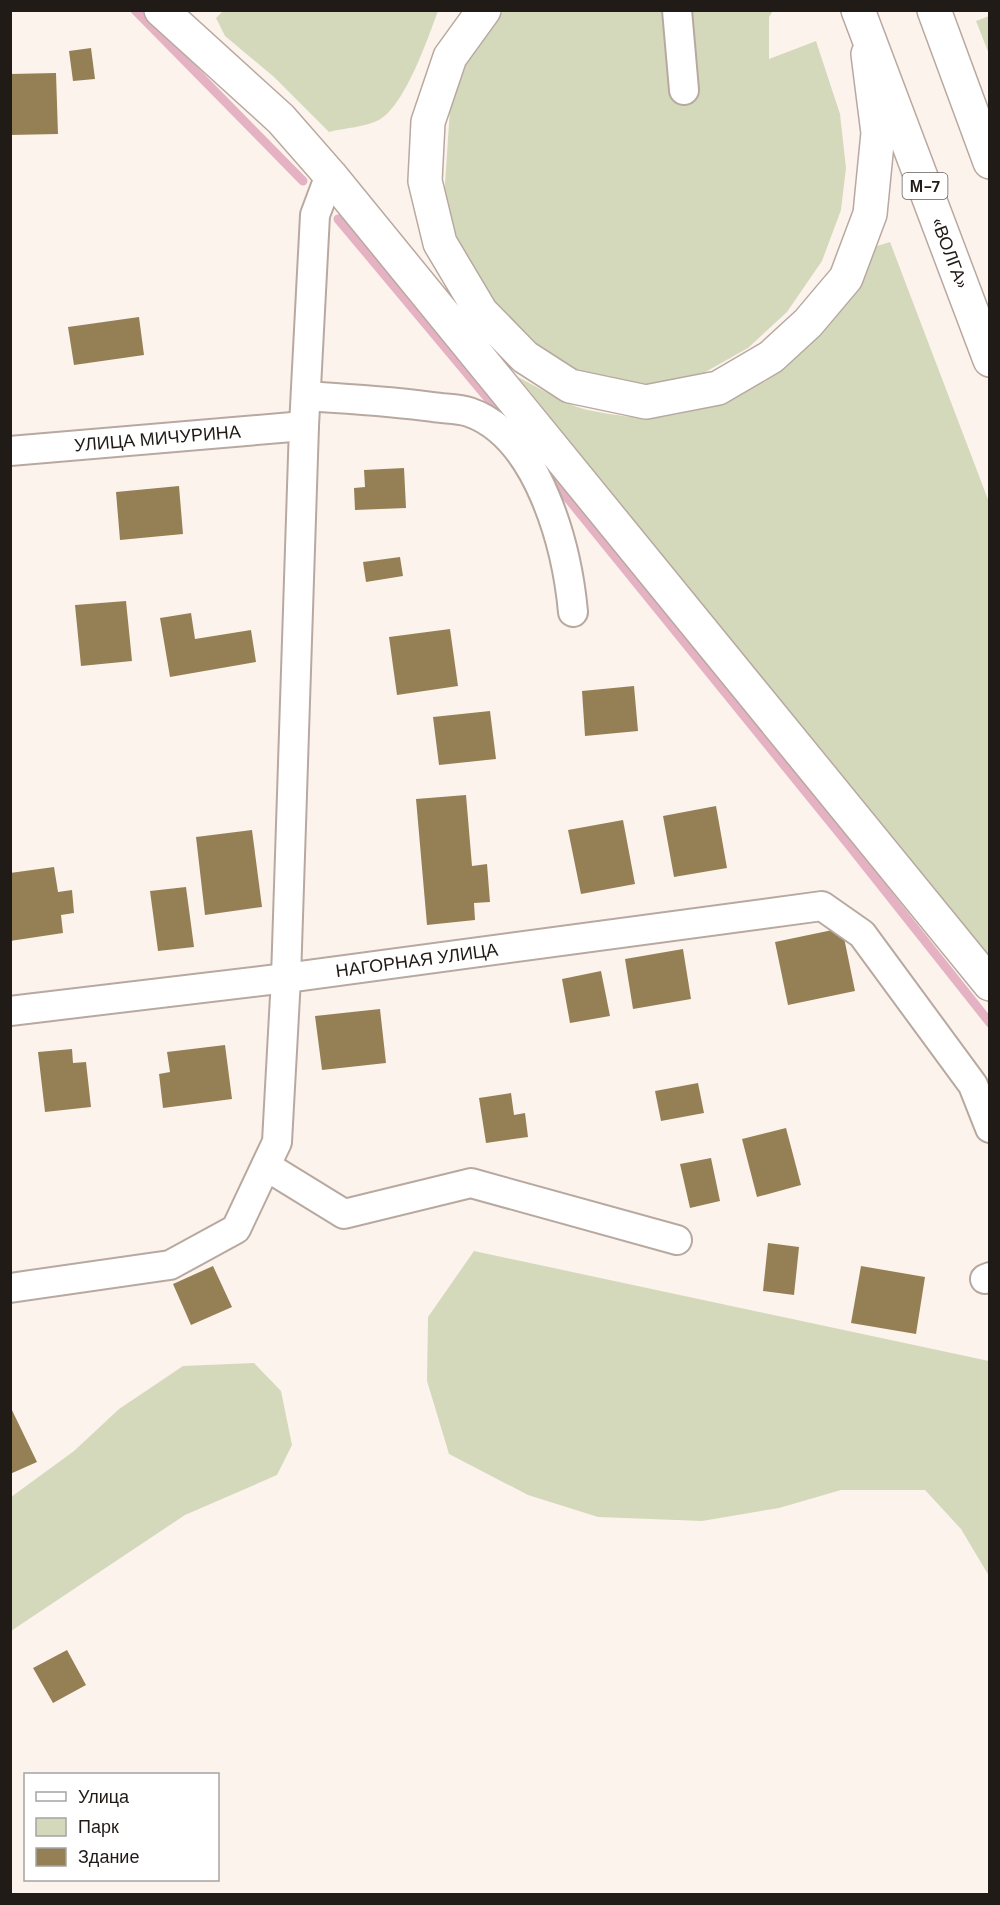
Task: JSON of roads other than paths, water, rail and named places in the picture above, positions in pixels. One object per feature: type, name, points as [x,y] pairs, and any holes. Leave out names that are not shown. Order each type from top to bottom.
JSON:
[{"type":"main road","points":[[161,10],[281,118],[330,175],[990,984]]},
{"type":"main road","points":[[484,10],[450,57],[428,122],[425,181],[440,243],[480,312],[525,357],[570,386],[646,402],[718,388],[771,357],[808,323],[846,278],[870,214],[878,133],[860,15]]},
{"type":"main road","points":[[934,10],[990,162]]},
{"type":"main road","name":"«ВОЛГА»","points":[[860,15],[990,360]]},
{"type":"street","points":[[677,10],[684,90]]},
{"type":"street","points":[[10,1288],[170,1265],[236,1229],[278,1142],[286,978],[304,426],[315,216],[330,175]]},
{"type":"street","points":[[306,396],[398,402],[469,412],[507,434],[525,460],[551,513],[569,569],[573,612]]},
{"type":"street","name":"УЛИЦА МИЧУРИНА","points":[[10,451],[304,426]]},
{"type":"street","name":"НАГОРНАЯ УЛИЦА","points":[[10,1011],[286,978],[822,906],[862,934],[973,1085],[990,1128]]},
{"type":"street","points":[[266,1166],[344,1214],[471,1184],[677,1240]]},
{"type":"waterway","points":[[135,10],[303,181]]},
{"type":"waterway","points":[[338,219],[506,420]]},
{"type":"waterway","points":[[544,469],[990,1023]]}]
